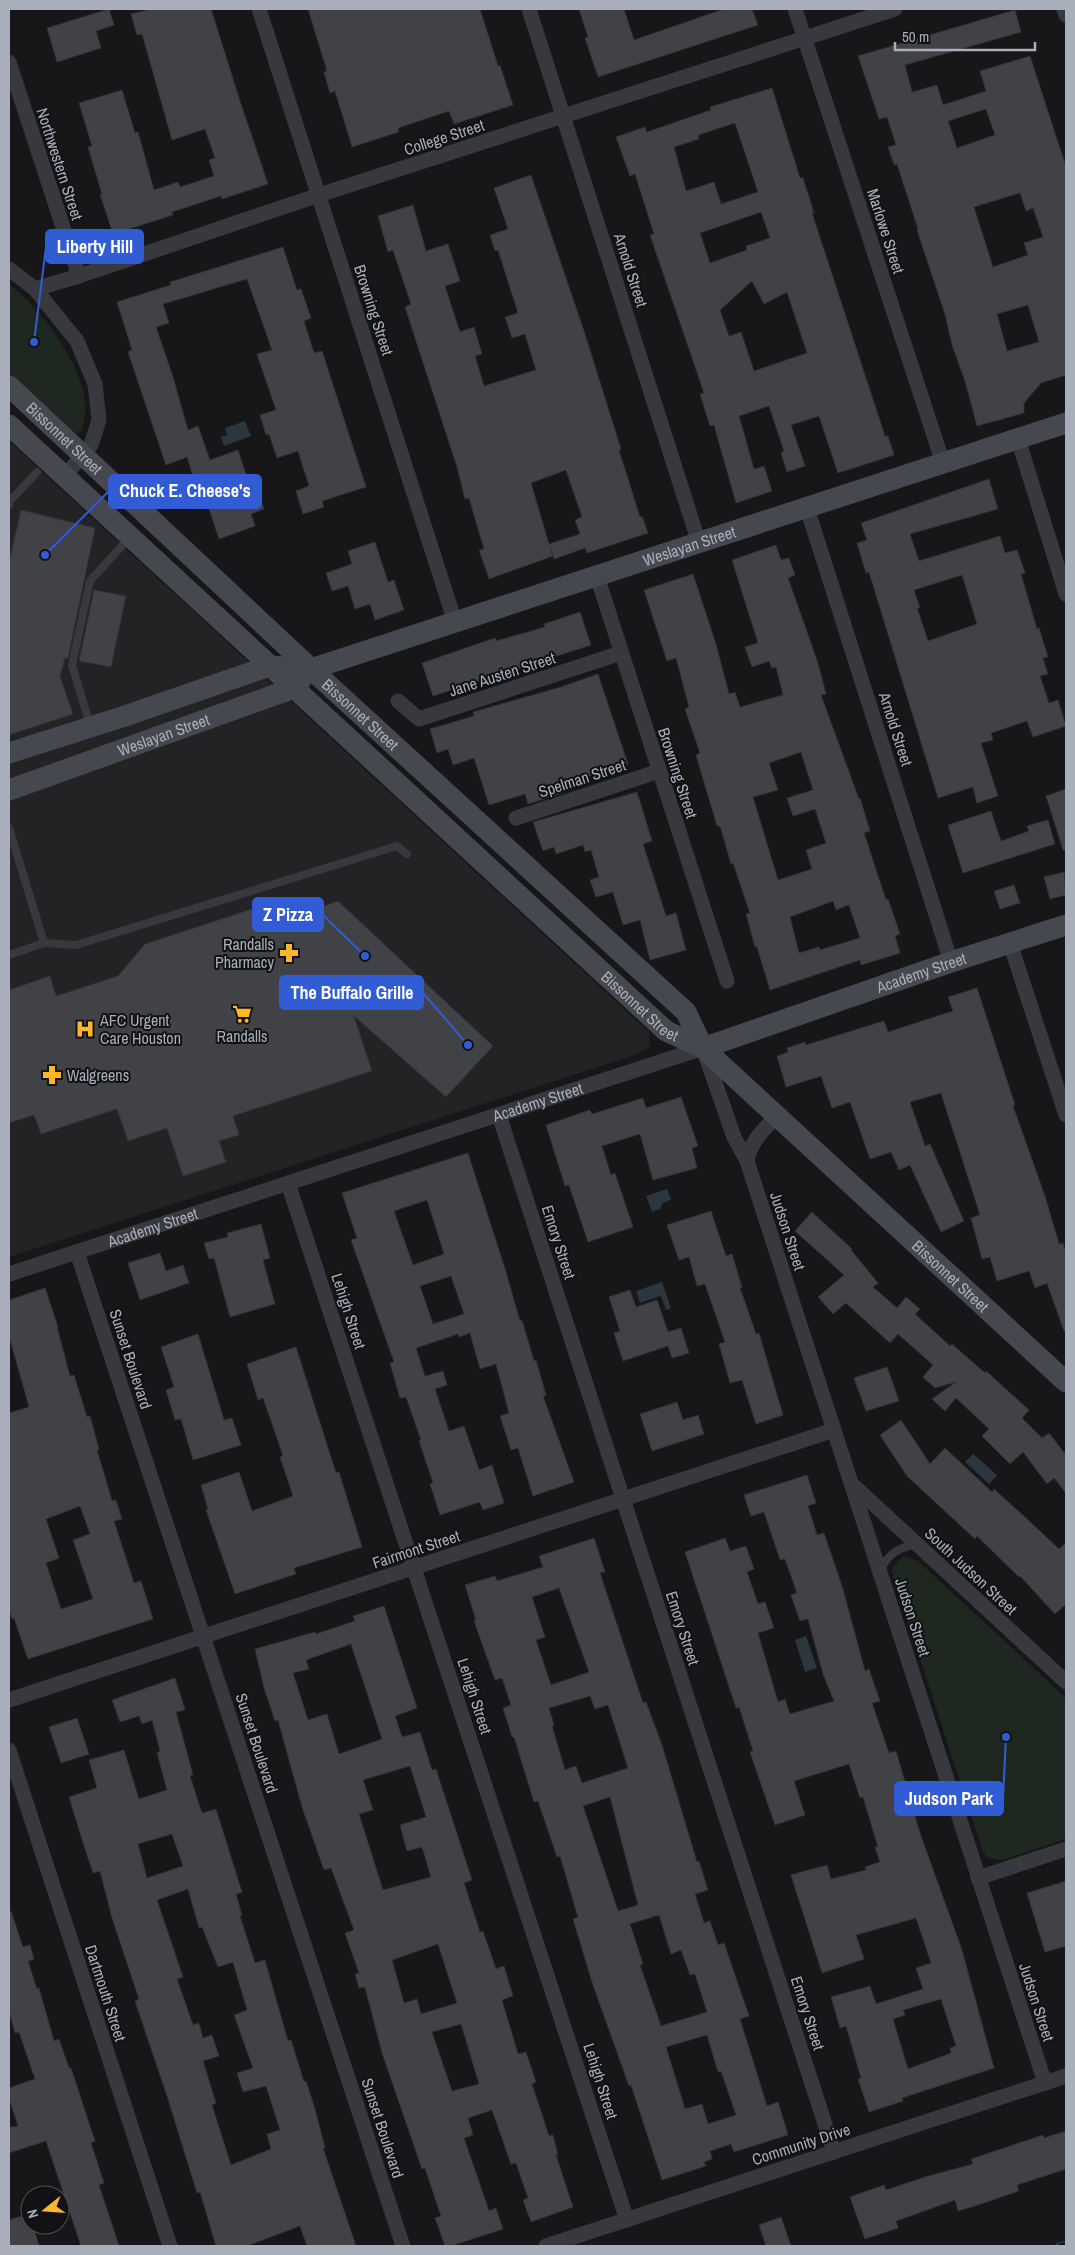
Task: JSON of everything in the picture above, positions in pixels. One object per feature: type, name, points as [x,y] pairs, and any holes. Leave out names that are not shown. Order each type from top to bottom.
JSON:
[{"type":"main road","name":"Bissonnet Street","points":[[9,386],[686,1012],[703,1048]]},
{"type":"main road","name":"Weslayan Street","points":[[9,753],[269,666],[312,668],[1066,423]]},
{"type":"main road","name":"Bissonnet Street","points":[[9,425],[666,1031],[703,1048],[1066,1382]]},
{"type":"main road","name":"Weslayan Street","points":[[9,790],[294,688],[312,668]]},
{"type":"main road","name":"Academy Street","points":[[703,1048],[952,962],[1066,925]]},
{"type":"street","name":"Browning Street","points":[[259,9],[455,622]]},
{"type":"street","name":"Arnold Street","points":[[529,9],[699,543]]},
{"type":"street","name":"Marlowe Street","points":[[795,9],[943,463]]},
{"type":"street","name":"College Street","points":[[35,289],[895,9]]},
{"type":"street","points":[[1064,9],[1066,16]]},
{"type":"street","name":"Northwestern Street","points":[[9,62],[79,276]]},
{"type":"street","points":[[9,269],[35,289],[77,341],[95,384],[99,420],[91,445],[65,476]]},
{"type":"street","points":[[1018,439],[1066,594]]},
{"type":"street","name":"Arnold Street","points":[[807,508],[952,962]]},
{"type":"street","name":"Browning Street","points":[[597,576],[727,981]]},
{"type":"street","name":"Jane Austen Street","points":[[398,701],[419,719],[621,652]]},
{"type":"street","name":"Spelman Street","points":[[516,818],[660,771]]},
{"type":"street","points":[[1010,943],[1066,1115]]},
{"type":"street","name":"Academy Street","points":[[9,1274],[703,1048]]},
{"type":"street","name":"Judson Street","points":[[703,1048],[734,1137],[747,1161],[1045,2083]]},
{"type":"street","name":"Emory Street","points":[[499,1115],[834,2152]]},
{"type":"street","points":[[747,1161],[750,1148],[757,1136],[778,1116]]},
{"type":"street","name":"Lehigh Street","points":[[288,1183],[627,2220]]},
{"type":"street","name":"Sunset Boulevard","points":[[77,1252],[403,2246]]},
{"type":"street","name":"Fairmont Street","points":[[9,1700],[834,1430]]},
{"type":"street","name":"South Judson Street","points":[[852,1486],[1066,1682]]},
{"type":"street","name":"Dartmouth Street","points":[[9,1750],[170,2246]]},
{"type":"street","points":[[978,1878],[1066,1849]]},
{"type":"street","name":"Community Drive","points":[[546,2246],[1066,2076]]},
{"type":"lane","points":[[9,505],[10,501],[37,472]]},
{"type":"lane","points":[[91,727],[72,664],[90,581],[130,537]]},
{"type":"lane","points":[[9,828],[44,943]]},
{"type":"lane","points":[[9,955],[44,943],[76,946],[397,846],[407,854]]},
{"type":"lane","points":[[880,1571],[885,1561],[893,1552],[916,1544]]},
{"type":"shaded area","points":[[9,284],[35,309],[61,342],[71,360],[84,396],[85,415],[81,432],[76,434],[70,431],[9,374]]},
{"type":"shaded area","points":[[245,421],[251,436],[224,446],[221,437],[227,435],[225,428]]},
{"type":"shaded area","points":[[9,441],[649,1032],[650,1046],[635,1055],[9,1257]]},
{"type":"shaded area","points":[[667,1189],[671,1200],[663,1203],[660,1209],[652,1212],[646,1196]]},
{"type":"shaded area","points":[[662,1282],[671,1308],[666,1310],[661,1296],[640,1303],[636,1291]]},
{"type":"shaded area","points":[[973,1454],[997,1475],[989,1484],[965,1462]]},
{"type":"shaded area","points":[[903,1557],[918,1561],[1066,1698],[1066,1839],[1002,1860],[988,1858],[983,1852],[892,1572],[893,1566]]},
{"type":"shaded area","points":[[806,1636],[817,1668],[805,1672],[795,1640]]},
{"type":"building","points":[[109,9],[114,25],[96,31],[101,48],[57,62],[47,28]]},
{"type":"building","points":[[152,9],[211,9],[268,184],[222,199],[221,196],[172,212],[173,215],[113,234],[100,194],[102,194],[88,147],[92,146],[79,103],[122,90],[135,133],[138,132],[154,190],[178,182],[180,187],[214,176],[209,160],[215,158],[205,129],[172,140],[142,34],[137,35],[131,14]]},
{"type":"building","points":[[308,9],[480,9],[498,66],[500,65],[513,105],[454,124],[449,111],[398,128],[399,132],[352,147],[335,91],[330,93],[324,72],[327,71]]},
{"type":"building","points":[[579,9],[624,9],[634,40],[724,9],[752,9],[758,25],[598,77],[585,38],[588,37]]},
{"type":"building","points":[[1015,10],[1021,32],[905,65],[912,92],[937,85],[943,105],[986,91],[980,71],[1030,56],[1066,167],[1066,375],[1041,383],[1024,403],[1024,413],[977,426],[918,229],[897,164],[894,165],[888,147],[896,145],[887,117],[879,119],[858,56]],"holes":[[[986,109],[995,135],[957,148],[948,121]],[[1020,193],[1026,211],[1033,208],[1043,237],[1024,243],[1028,255],[993,267],[974,207]],[[1028,305],[1039,342],[1007,351],[997,314]]]},
{"type":"building","points":[[772,88],[800,178],[803,178],[814,213],[812,213],[885,436],[888,436],[894,455],[838,473],[819,416],[791,425],[805,466],[787,472],[781,453],[784,451],[769,406],[739,416],[754,469],[764,466],[772,491],[736,503],[714,425],[710,426],[700,394],[704,393],[650,235],[654,234],[635,174],[630,176],[616,137],[645,127],[647,132],[711,110],[710,107]],"holes":[[[735,123],[758,192],[721,204],[714,182],[686,191],[674,147],[699,139],[698,135]],[[761,212],[770,238],[746,246],[747,250],[710,263],[700,233]],[[752,281],[764,304],[787,292],[807,353],[754,371],[741,332],[729,336],[720,310]]]},
{"type":"building","points":[[531,175],[584,331],[640,517],[642,516],[648,533],[587,553],[585,548],[554,559],[553,556],[489,579],[479,550],[484,549],[469,498],[465,499],[457,467],[405,307],[411,304],[393,250],[388,252],[378,216],[413,205],[426,251],[448,244],[460,281],[445,286],[460,332],[474,327],[482,354],[475,356],[484,386],[536,370],[525,334],[512,338],[505,317],[518,313],[498,250],[495,251],[490,235],[508,229],[494,188]],"holes":[[[566,470],[582,517],[575,520],[580,534],[549,544],[531,483]]]},
{"type":"building","points":[[283,247],[297,290],[301,289],[311,318],[304,321],[314,353],[322,351],[366,487],[322,501],[324,507],[303,514],[296,491],[309,486],[298,451],[277,458],[269,434],[266,435],[260,415],[276,410],[257,354],[272,350],[247,279],[163,304],[169,323],[156,327],[188,430],[198,426],[210,460],[238,450],[251,489],[257,488],[264,509],[251,514],[255,526],[219,539],[201,485],[196,486],[187,457],[166,465],[128,352],[132,350],[117,302],[171,285],[170,282]]},
{"type":"building","points":[[989,479],[998,509],[910,534],[919,561],[1000,536],[1005,553],[1017,550],[1025,573],[1021,574],[1037,629],[1039,628],[1048,657],[1043,658],[1048,674],[1040,676],[1049,703],[1058,700],[1066,726],[1033,737],[1027,721],[991,733],[993,740],[981,743],[998,796],[977,803],[973,787],[938,798],[869,572],[866,573],[857,543],[867,540],[861,523]],"holes":[[[962,575],[977,624],[928,641],[917,608],[920,608],[914,590]]]},
{"type":"building","points":[[21,510],[95,528],[68,658],[65,658],[60,676],[73,714],[9,735],[9,562]]},
{"type":"building","points":[[375,542],[388,582],[394,580],[404,610],[375,620],[370,604],[355,609],[348,586],[332,591],[326,573],[352,564],[348,551]]},
{"type":"building","points":[[776,545],[781,560],[789,558],[795,575],[788,578],[818,663],[826,694],[821,695],[860,798],[870,831],[864,833],[886,900],[888,899],[900,934],[895,936],[900,953],[861,965],[860,960],[770,990],[746,914],[750,913],[733,863],[731,864],[720,826],[717,826],[696,755],[700,753],[685,709],[689,707],[676,658],[667,661],[644,590],[693,574],[716,644],[729,694],[735,692],[740,707],[783,695],[776,667],[772,668],[769,661],[752,667],[745,647],[758,643],[732,560]],"holes":[[[801,752],[813,790],[787,798],[793,816],[815,809],[826,843],[806,850],[812,869],[778,880],[753,797],[778,790],[769,763]],[[833,901],[836,910],[849,905],[860,938],[820,950],[819,947],[799,953],[790,917]]]},
{"type":"building","points":[[94,590],[126,596],[111,667],[79,661]]},
{"type":"building","points":[[580,612],[591,645],[433,696],[422,663],[495,638],[496,641],[545,627],[544,624]]},
{"type":"building","points":[[598,674],[628,764],[560,785],[562,793],[528,804],[525,794],[489,805],[474,758],[453,765],[448,749],[437,753],[430,729],[474,716],[473,712],[561,687]]},
{"type":"building","points":[[1066,789],[1066,850],[1063,850],[1046,796]]},
{"type":"building","points":[[637,792],[652,841],[643,844],[666,916],[676,913],[686,950],[650,960],[640,920],[623,925],[613,892],[596,897],[590,880],[599,877],[591,850],[585,852],[583,845],[556,854],[554,847],[543,851],[533,822]]},
{"type":"building","points":[[991,811],[1001,841],[1029,831],[1027,826],[1048,820],[1055,844],[963,873],[948,825]]},
{"type":"building","points":[[1064,872],[1066,895],[1050,899],[1044,877]]},
{"type":"building","points":[[1014,885],[1020,903],[1000,909],[994,891]]},
{"type":"building","points":[[338,901],[493,1046],[446,1097],[354,1016],[372,1071],[233,1116],[239,1135],[219,1141],[226,1162],[183,1176],[167,1128],[128,1141],[117,1109],[41,1134],[34,1115],[9,1123],[9,990],[50,976],[56,996],[118,976],[145,944],[261,906],[265,919],[297,908],[299,915]]},
{"type":"building","points":[[977,988],[1015,1105],[1013,1106],[1045,1196],[1059,1244],[1063,1243],[1066,1253],[1066,1330],[1064,1331],[1047,1283],[1035,1288],[1029,1271],[997,1281],[990,1257],[982,1259],[971,1218],[980,1215],[941,1093],[910,1102],[925,1146],[930,1144],[964,1221],[941,1232],[910,1165],[899,1170],[891,1152],[870,1159],[850,1102],[832,1108],[821,1076],[786,1087],[777,1056],[788,1052],[787,1048],[805,1042],[806,1045],[884,1021],[888,1032],[953,1011],[948,997]]},
{"type":"building","points":[[681,1097],[698,1146],[692,1148],[697,1168],[653,1180],[640,1134],[602,1146],[611,1175],[615,1173],[633,1227],[588,1242],[569,1185],[565,1186],[546,1125],[590,1110],[592,1114],[643,1098],[646,1108]]},
{"type":"building","points":[[468,1153],[520,1321],[522,1320],[534,1361],[536,1360],[546,1395],[543,1396],[574,1482],[533,1496],[518,1448],[511,1450],[500,1416],[509,1413],[496,1364],[480,1369],[470,1333],[459,1337],[458,1334],[416,1348],[425,1376],[443,1371],[447,1385],[435,1389],[449,1431],[464,1426],[479,1470],[492,1465],[504,1503],[483,1510],[480,1502],[440,1515],[430,1484],[433,1483],[419,1441],[421,1440],[406,1397],[400,1398],[390,1363],[394,1362],[351,1240],[357,1238],[342,1193]],"holes":[[[427,1200],[444,1254],[413,1265],[394,1211]],[[451,1276],[464,1314],[433,1324],[420,1286]]]},
{"type":"building","points":[[711,1211],[726,1256],[732,1254],[742,1287],[740,1288],[756,1334],[759,1333],[783,1415],[756,1424],[742,1380],[730,1383],[719,1344],[725,1342],[705,1284],[697,1286],[689,1257],[679,1260],[667,1225]]},
{"type":"building","points":[[812,1212],[852,1249],[878,1283],[873,1287],[897,1308],[906,1297],[920,1309],[915,1314],[950,1346],[952,1344],[985,1373],[986,1371],[1029,1410],[1022,1418],[1042,1438],[1049,1433],[1066,1455],[1066,1493],[1054,1478],[1047,1484],[1023,1452],[1010,1464],[982,1436],[989,1429],[956,1398],[945,1411],[932,1399],[956,1382],[935,1388],[923,1377],[933,1365],[898,1334],[890,1343],[846,1303],[833,1314],[818,1297],[844,1275],[795,1231]]},
{"type":"building","points":[[261,1224],[270,1258],[263,1260],[275,1304],[230,1317],[214,1258],[209,1259],[204,1243],[228,1237],[227,1233]]},
{"type":"building","points":[[160,1253],[166,1271],[183,1265],[189,1283],[140,1300],[128,1263]]},
{"type":"building","points":[[45,1288],[58,1327],[70,1376],[74,1375],[87,1417],[90,1416],[99,1449],[97,1450],[112,1501],[116,1500],[122,1519],[114,1521],[134,1583],[141,1581],[153,1619],[28,1659],[9,1609],[9,1413],[29,1407],[9,1336],[9,1300]],"holes":[[[80,1506],[90,1534],[73,1540],[93,1599],[61,1609],[46,1563],[59,1558],[46,1519]]]},
{"type":"building","points":[[630,1290],[636,1307],[657,1300],[668,1332],[681,1328],[689,1353],[672,1358],[668,1346],[623,1361],[614,1333],[620,1331],[609,1297]]},
{"type":"building","points":[[198,1334],[224,1420],[232,1418],[241,1445],[193,1460],[181,1419],[175,1420],[166,1390],[174,1387],[161,1347]]},
{"type":"building","points":[[296,1347],[336,1473],[339,1472],[362,1547],[294,1568],[296,1574],[235,1594],[206,1510],[208,1509],[201,1485],[239,1472],[252,1511],[293,1496],[280,1457],[283,1456],[276,1435],[263,1398],[258,1400],[247,1364]]},
{"type":"building","points":[[887,1367],[899,1401],[866,1411],[854,1378]]},
{"type":"building","points":[[677,1402],[683,1420],[698,1415],[704,1434],[652,1451],[640,1414]]},
{"type":"building","points":[[901,1420],[930,1464],[945,1448],[992,1492],[994,1489],[1059,1549],[1066,1543],[1066,1604],[1055,1614],[1020,1576],[977,1536],[975,1539],[907,1476],[880,1435]]},
{"type":"building","points":[[807,1475],[816,1503],[808,1506],[817,1535],[824,1533],[843,1589],[865,1671],[869,1669],[880,1701],[872,1703],[889,1753],[896,1751],[920,1833],[962,1950],[994,2068],[902,2098],[903,2101],[869,2112],[858,2079],[861,2078],[846,2026],[840,2028],[831,1997],[870,1986],[876,2004],[923,1989],[916,1968],[931,1963],[916,1918],[856,1935],[864,1959],[822,1973],[791,1875],[827,1865],[831,1879],[866,1870],[865,1867],[880,1862],[875,1847],[878,1847],[863,1797],[860,1798],[849,1764],[794,1781],[805,1815],[775,1825],[750,1752],[753,1751],[739,1707],[736,1708],[685,1552],[725,1538],[730,1551],[746,1546],[754,1569],[747,1572],[758,1604],[765,1602],[774,1628],[758,1633],[778,1702],[785,1699],[790,1714],[834,1701],[823,1674],[808,1619],[800,1621],[791,1595],[797,1593],[785,1559],[780,1560],[764,1512],[751,1516],[744,1495]],"holes":[[[941,1999],[956,2046],[950,2048],[951,2053],[908,2069],[893,2019],[905,2015],[903,2010]]]},
{"type":"building","points":[[594,1538],[605,1572],[600,1573],[643,1703],[646,1702],[662,1745],[697,1862],[699,1861],[708,1890],[695,1894],[704,1923],[710,1921],[718,1945],[724,1943],[749,2016],[740,2019],[767,2106],[778,2102],[788,2135],[734,2152],[731,2144],[710,2151],[712,2159],[704,2162],[706,2166],[662,2180],[631,2085],[629,2086],[593,1985],[573,1919],[578,1917],[560,1856],[557,1857],[538,1801],[534,1802],[514,1737],[512,1737],[503,1708],[511,1705],[502,1678],[495,1680],[474,1621],[476,1620],[465,1585],[495,1576],[497,1581],[543,1567],[539,1556]],"holes":[[[559,1588],[589,1672],[551,1685],[536,1640],[545,1637],[532,1597]],[[590,1696],[595,1709],[608,1705],[628,1768],[582,1783],[576,1766],[565,1770],[552,1726],[554,1725],[549,1708]],[[610,1797],[638,1905],[618,1911],[583,1806]],[[659,1915],[671,1954],[681,1950],[690,1975],[695,1974],[707,2012],[661,2026],[640,1965],[643,1964],[630,1924]],[[707,2035],[718,2072],[721,2071],[736,2115],[708,2124],[702,2104],[685,2109],[666,2047]]]},
{"type":"building","points":[[384,1606],[417,1708],[395,1716],[402,1737],[420,1732],[432,1770],[436,1769],[472,1880],[464,1883],[480,1932],[483,1931],[496,1969],[504,1966],[513,1996],[502,2000],[518,2054],[526,2052],[536,2082],[532,2084],[549,2136],[553,2135],[558,2155],[556,2155],[573,2207],[531,2222],[523,2200],[528,2198],[516,2163],[511,2164],[492,2110],[468,2118],[473,2135],[464,2138],[489,2211],[496,2208],[503,2229],[451,2246],[445,2246],[435,2218],[441,2216],[425,2168],[422,2169],[382,2053],[365,1987],[359,1988],[355,1974],[359,1973],[345,1933],[354,1930],[331,1868],[324,1870],[302,1807],[278,1720],[275,1721],[264,1688],[255,1649],[315,1632],[316,1634],[355,1621],[353,1616]],"holes":[[[351,1644],[382,1739],[339,1754],[327,1714],[308,1720],[293,1673],[309,1669],[306,1660]],[[410,1766],[426,1817],[400,1825],[407,1851],[422,1847],[431,1877],[383,1890],[359,1814],[373,1810],[363,1780]],[[438,1944],[457,2003],[421,2014],[417,1999],[404,2003],[392,1960]],[[461,2024],[479,2084],[452,2091],[432,2032]]]},
{"type":"building","points":[[175,1678],[185,1710],[176,1712],[193,1775],[190,1776],[202,1813],[216,1809],[242,1892],[236,1894],[242,1915],[240,1916],[255,1963],[265,1960],[288,2041],[291,2040],[304,2082],[306,2081],[325,2148],[323,2148],[356,2246],[307,2246],[300,2226],[247,2246],[216,2246],[200,2192],[197,2193],[135,2001],[139,1999],[112,1918],[100,1871],[93,1873],[69,1797],[97,1788],[89,1760],[124,1750],[139,1799],[167,1790],[157,1753],[160,1751],[152,1720],[142,1724],[139,1716],[120,1722],[112,1700]],"holes":[[[172,1834],[183,1866],[147,1878],[138,1844]],[[188,1889],[199,1928],[202,1927],[218,1967],[233,1962],[247,2010],[234,2015],[253,2068],[237,2073],[243,2092],[266,2086],[280,2130],[267,2134],[271,2149],[231,2165],[212,2105],[216,2103],[203,2061],[219,2056],[212,2035],[203,2038],[199,2023],[193,2025],[177,1979],[183,1977],[157,1900]]]},
{"type":"building","points":[[77,1718],[89,1754],[61,1763],[49,1727]]},
{"type":"building","points":[[1066,1881],[1066,1946],[1045,1952],[1027,1893]]},
{"type":"building","points":[[11,1911],[23,1947],[30,1945],[34,1959],[28,1961],[37,1989],[39,1988],[54,2041],[59,2039],[69,2068],[71,2068],[95,2141],[91,2143],[104,2183],[99,2185],[119,2246],[81,2246],[70,2213],[70,2185],[61,2185],[46,2141],[9,2153],[9,2127],[18,2126],[9,2098],[9,2088],[35,2079],[19,2032],[15,2033],[9,2011],[9,1912]]},
{"type":"building","points":[[1066,2131],[1066,2169],[1017,2185],[1019,2191],[958,2211],[955,2200],[896,2221],[898,2228],[865,2239],[850,2197],[884,2185],[886,2190],[973,2164],[971,2159],[1043,2135],[1044,2138]]},
{"type":"building","points":[[20,2217],[20,2235],[36,2235],[39,2246],[9,2246],[9,2220]]},
{"type":"building","points":[[781,2217],[791,2246],[766,2246],[759,2225]]},
{"type":"railway","points":[[1058,2246],[1066,2244]]},
{"type":"place","name":"Liberty Hill","points":[[34,342]]},
{"type":"place","name":"Chuck E. Cheese's","points":[[45,555]]},
{"type":"place","name":"Randalls Pharmacy","points":[[289,953]]},
{"type":"place","name":"Z Pizza","points":[[365,956]]},
{"type":"place","name":"Randalls","points":[[242,1014]]},
{"type":"place","name":"AFC Urgent Care Houston","points":[[85,1029]]},
{"type":"place","name":"The Buffalo Grille","points":[[468,1045]]},
{"type":"place","name":"Walgreens","points":[[52,1075]]},
{"type":"place","name":"Judson Park","points":[[1006,1737]]}]
